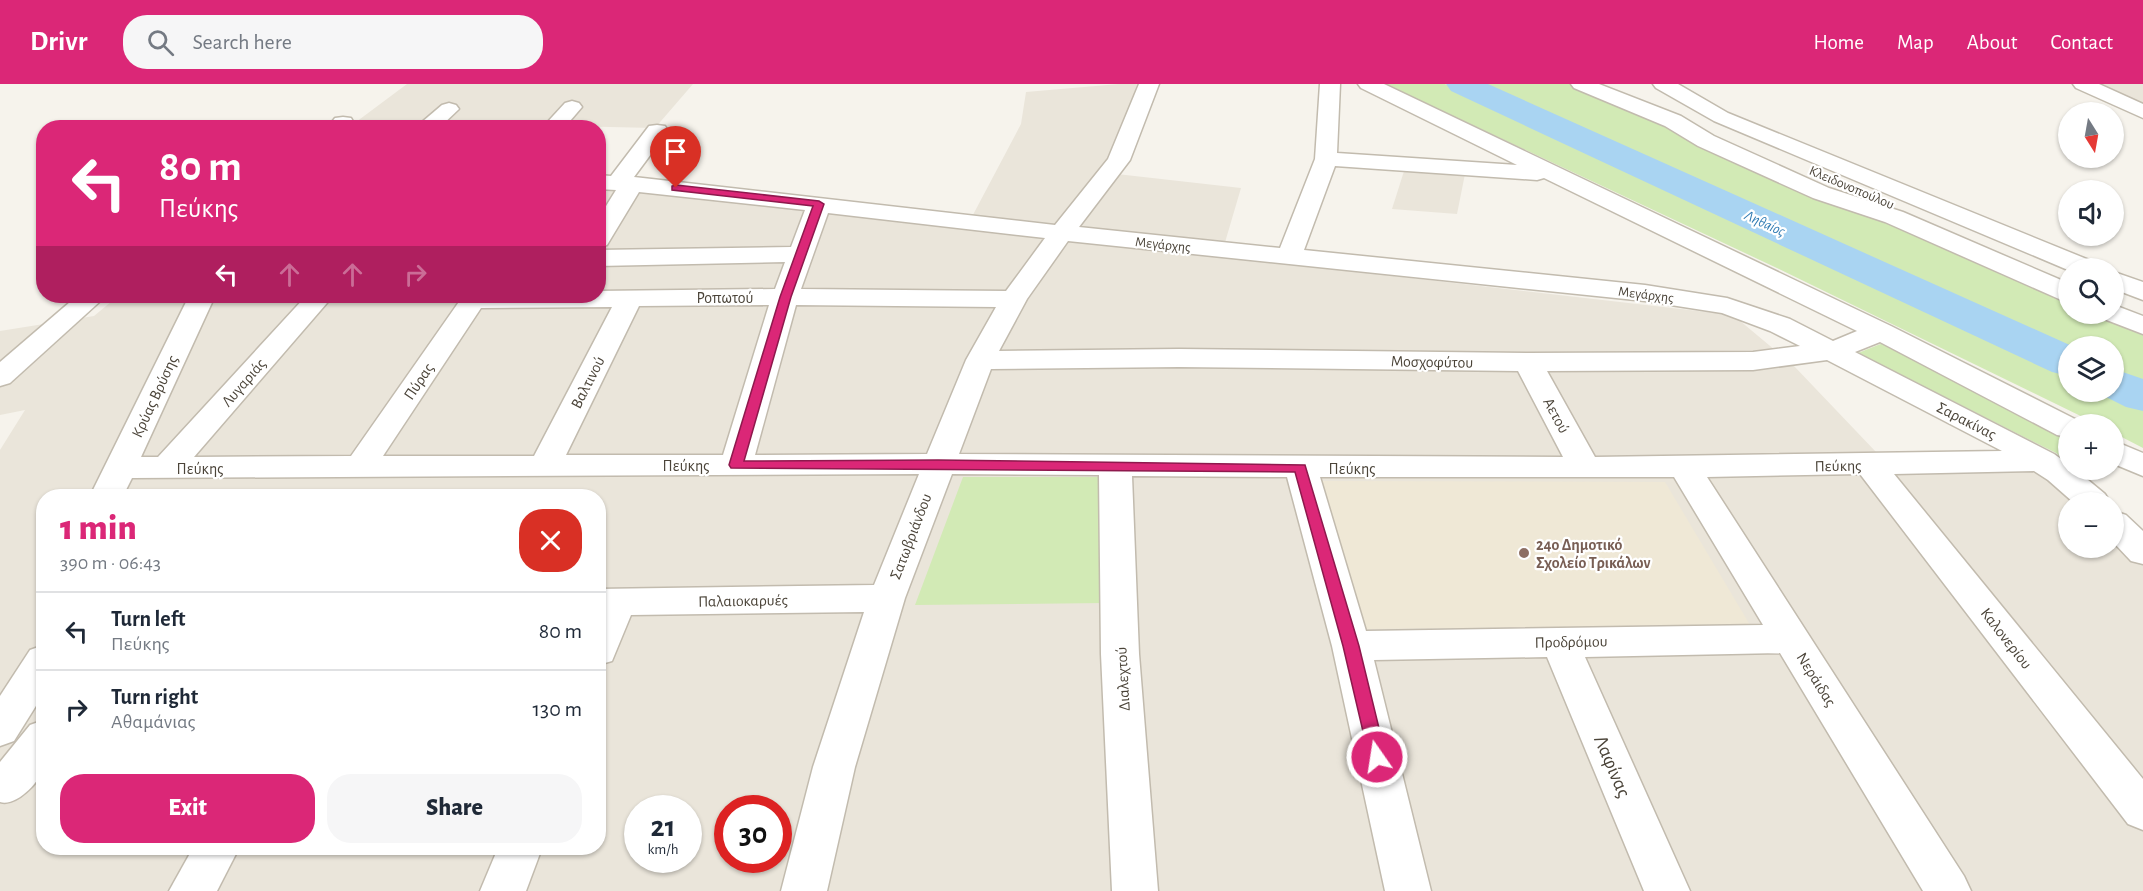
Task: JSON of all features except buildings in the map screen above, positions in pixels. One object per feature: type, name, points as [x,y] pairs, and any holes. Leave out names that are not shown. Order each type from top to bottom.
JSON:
[{"type":"street","name":"Σατωβριάνδου","points":[[804,891],[834,767],[887,598],[980,360],[1014,299],[1119,160],[1149,84]]},
{"type":"street","points":[[1289,256],[1326,159],[1330,84]]},
{"type":"street","points":[[1368,84],[1881,332],[2058,423]]},
{"type":"street","points":[[1581,84],[1672,122],[1706,141],[1821,193],[1897,212],[2058,288]]},
{"type":"street","name":"Κλειδονοπούλου","points":[[1641,84],[1681,110],[1897,212],[2058,275]]},
{"type":"street","name":"Κλειδονοπούλου","points":[[1663,84],[1721,117],[2061,258]]},
{"type":"street","points":[[2091,88],[2132,88]]},
{"type":"street","points":[[2091,88],[2143,112]]},
{"type":"street","points":[[560,120],[572,107]]},
{"type":"street","points":[[435,120],[449,109]]},
{"type":"street","points":[[606,215],[616,183],[657,131]]},
{"type":"street","points":[[1326,159],[1554,174]]},
{"type":"street","name":"Μεγάρχης","points":[[616,183],[1062,233],[1645,293],[1727,306],[1761,317],[1832,351]]},
{"type":"street","points":[[736,465],[785,297],[819,204]]},
{"type":"street","points":[[606,258],[801,254]]},
{"type":"street","points":[[2124,284],[2143,292]]},
{"type":"street","name":"Μεγάρχης","points":[[1727,306],[1791,289]]},
{"type":"street","name":"Ροπωτού","points":[[606,298],[1014,299]]},
{"type":"street","name":"Βαλτινού","points":[[545,466],[630,298]]},
{"type":"street","points":[[2124,301],[2143,310]]},
{"type":"street","points":[[0,377],[85,303]]},
{"type":"street","name":"Κρύας Βρύσης","points":[[110,489],[199,303]]},
{"type":"street","name":"Λυγαριάς","points":[[167,468],[314,303]]},
{"type":"street","name":"Πύρας","points":[[360,467],[471,303]]},
{"type":"street","points":[[2124,317],[2143,326]]},
{"type":"street","name":"Μοσχοφύτου","points":[[980,360],[1179,358],[1528,362],[1753,361],[1832,351],[1881,332]]},
{"type":"street","name":"Σαρακίνας","points":[[1832,351],[1980,426],[2043,461],[2081,492]]},
{"type":"street","name":"Αετού","points":[[1528,362],[1585,468]]},
{"type":"street","points":[[2124,456],[2143,466]]},
{"type":"street","name":"Πεύκης","points":[[121,468],[938,464],[1301,468],[1685,468],[2043,461]]},
{"type":"street","name":"Καλονερίου","points":[[1870,465],[2143,811]]},
{"type":"street","name":"Διαλεχτού","points":[[1115,466],[1120,654],[1136,891]]},
{"type":"street","points":[[1301,468],[1351,646],[1408,891]]},
{"type":"street","name":"Νεράιδας","points":[[1685,468],[1948,891]]},
{"type":"street","points":[[2124,533],[2143,552]]},
{"type":"street","name":"Παλαιοκαρυές","points":[[608,602],[887,598]]},
{"type":"street","name":"Προδρόμου","points":[[1351,646],[1791,639]]},
{"type":"street","name":"Λαφίνας","points":[[1559,641],[1667,891]]},
{"type":"street","points":[[0,729],[36,673]]},
{"type":"street","points":[[6,786],[36,747]]},
{"type":"street","points":[[192,891],[213,855]]},
{"type":"street","points":[[503,891],[517,855]]},
{"type":"shaded area","points":[[407,84],[693,84],[655,128],[606,127],[606,120],[359,120]]},
{"type":"shaded area","points":[[1137,84],[1125,124],[1111,157],[1099,172],[1241,188],[1221,256],[1733,315],[1794,366],[1897,474],[2046,471],[2070,492],[2058,492],[2058,558],[2124,558],[2124,546],[2143,565],[2143,891],[0,891],[0,450],[25,410],[0,415],[0,331],[94,316],[110,303],[606,303],[606,188],[966,228],[1021,124],[1026,92]]},
{"type":"shaded area","points":[[2095,84],[2143,84],[2143,106]]},
{"type":"shaded area","points":[[1405,168],[1465,174],[1457,214],[1392,209]]},
{"type":"shaded area","name":"24ο Δημοτικό Σχολείο Τρικάλων","points":[[1321,481],[1665,482],[1750,625],[1362,629]]},
{"type":"green space","points":[[1385,84],[1445,84],[2058,370],[2058,402],[2124,401],[2143,410],[2143,448],[2124,438],[2124,414],[2076,414],[1779,269]]},
{"type":"green space","points":[[1480,84],[1574,84],[1895,221],[2058,294],[2058,324],[2124,324],[2143,332],[2143,387],[2124,378],[2124,336],[2058,336],[2058,348]]},
{"type":"green space","points":[[1883,343],[2058,433],[2058,454],[2056,453],[1858,353]]},
{"type":"green space","points":[[963,477],[1103,477],[1105,603],[915,605]]},
{"type":"waterway","name":"Ληθαίος","points":[[1462,84],[2058,357]]},
{"type":"waterway","name":"Ληθαίος","points":[[2124,388],[2143,397]]},
{"type":"place","name":"24ο Δημοτικό Σχολείο Τρικάλων","points":[[1524,553]]},
{"type":"route","points":[[676,188],[819,204],[785,297],[736,465],[938,464],[1301,468],[1351,646],[1377,757]]}]
